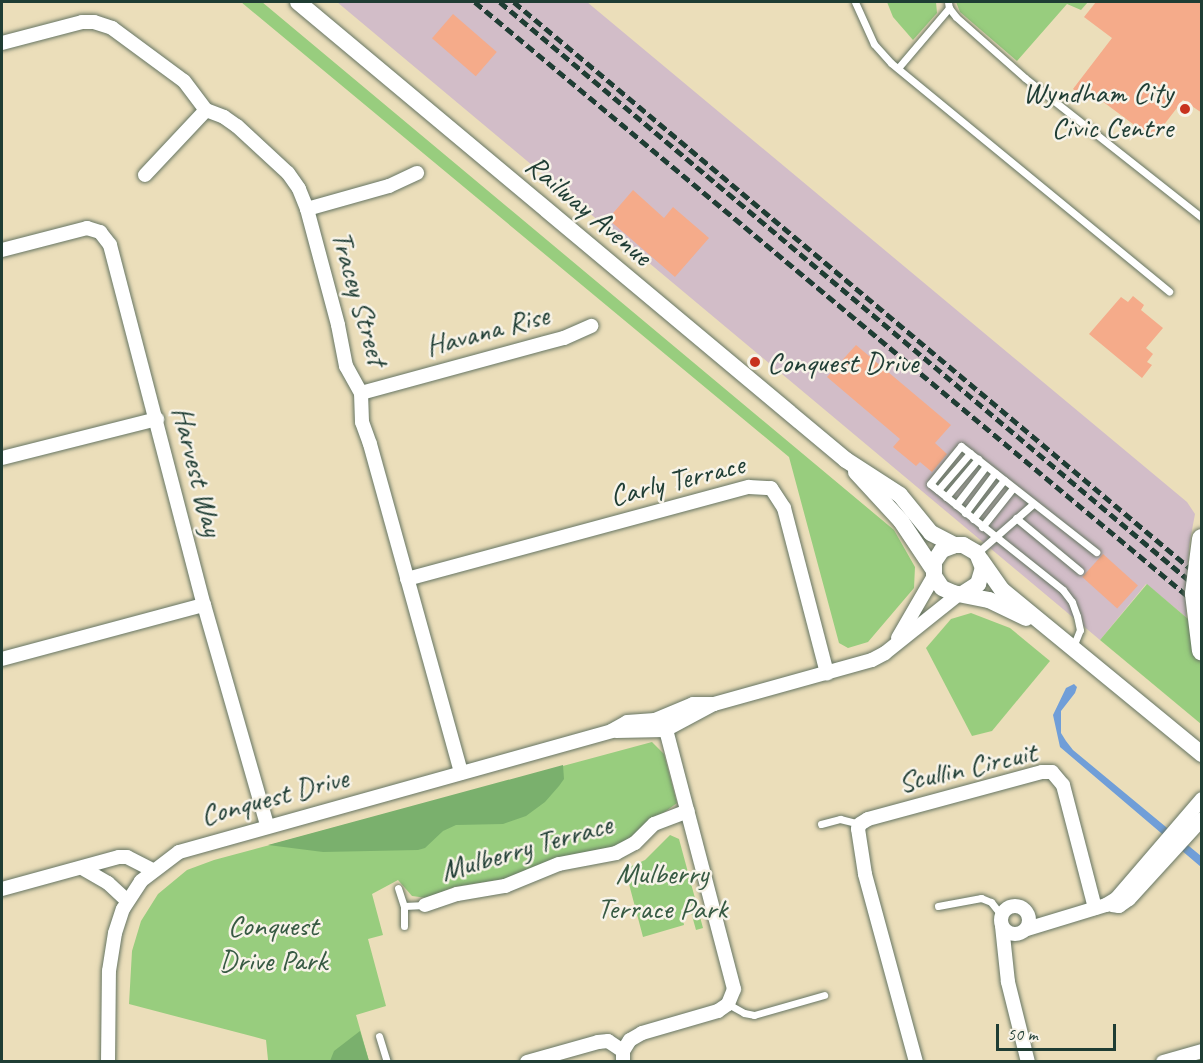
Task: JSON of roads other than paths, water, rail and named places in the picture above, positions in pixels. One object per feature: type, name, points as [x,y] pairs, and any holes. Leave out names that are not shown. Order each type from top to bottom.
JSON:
[{"type":"main road","points":[[1202,539],[1195,594],[1202,651]]},
{"type":"street","name":"Railway Avenue","points":[[298,2],[846,460],[900,495],[931,533],[955,545]]},
{"type":"street","name":"Tracey Street","points":[[2,43],[82,22],[103,24],[112,28],[184,81],[206,110],[224,117],[288,173],[307,209],[338,325],[346,366],[361,393],[362,422],[461,773]]},
{"type":"street","points":[[145,175],[206,110]]},
{"type":"street","points":[[307,209],[389,186],[417,173]]},
{"type":"street","name":"Harvest Way","points":[[2,250],[87,228],[94,228],[110,245],[204,605],[267,825]]},
{"type":"street","name":"Havana Rise","points":[[361,393],[564,338],[591,326]]},
{"type":"street","points":[[2,458],[157,419]]},
{"type":"street","name":"Railway Avenue","points":[[846,460],[901,521],[934,572]]},
{"type":"street","name":"Carly Terrace","points":[[407,579],[749,487],[771,488],[784,508],[827,673]]},
{"type":"street","points":[[1057,633],[990,600],[942,588],[934,572],[942,550],[955,545],[963,545],[979,557],[1002,590],[1057,633],[1202,754]]},
{"type":"street","points":[[961,594],[978,584],[983,568],[979,557]]},
{"type":"street","name":"Conquest Drive","points":[[892,648],[923,600],[934,572]]},
{"type":"street","name":"Conquest Drive","points":[[108,1062],[109,971],[115,933],[127,901],[152,870],[178,852],[267,825],[611,731],[627,722],[664,724],[714,704],[872,660],[892,648],[961,594]]},
{"type":"street","points":[[2,659],[204,605]]},
{"type":"street","points":[[526,1062],[608,1041],[623,1056],[630,1040],[642,1033],[701,1017],[728,1004],[733,997],[733,979],[664,724]]},
{"type":"street","name":"Scullin Circuit","points":[[860,824],[879,816],[1042,772],[1052,772],[1063,785],[1100,907]]},
{"type":"street","points":[[1100,907],[1122,892],[1202,799]]},
{"type":"street","name":"Mulberry Terrace","points":[[425,905],[457,894],[505,886],[567,862],[616,853],[635,843],[654,824],[688,812]]},
{"type":"street","points":[[1002,921],[1012,934],[1100,907],[1119,906],[1129,899],[1202,819]]},
{"type":"street","points":[[860,824],[858,829],[865,874],[916,1062]]},
{"type":"street","points":[[2,889],[127,856],[152,870]]},
{"type":"street","points":[[82,868],[108,883],[127,901]]},
{"type":"street","points":[[1028,1062],[1005,962],[1002,921],[1007,908],[1016,906],[1028,913],[1066,916]]},
{"type":"street","points":[[1005,962],[1030,921],[1028,913]]},
{"type":"street","points":[[1163,1062],[1202,1051]]},
{"type":"lane","points":[[855,2],[874,44],[898,69],[1169,291]]},
{"type":"lane","points":[[898,69],[948,5],[1033,84],[1202,218]]},
{"type":"lane","points":[[1073,647],[1080,630],[1072,602],[1063,590],[930,484],[962,446],[1096,552]]},
{"type":"lane","points":[[946,497],[978,459]]},
{"type":"lane","points":[[956,505],[986,466]]},
{"type":"lane","points":[[965,513],[995,473]]},
{"type":"lane","points":[[973,519],[1004,480]]},
{"type":"lane","points":[[982,527],[1013,488]]},
{"type":"lane","points":[[979,557],[994,537],[1033,504]]},
{"type":"lane","points":[[1016,518],[1080,571]]},
{"type":"lane","name":"Scullin Circuit","points":[[820,824],[840,819],[860,824]]},
{"type":"lane","points":[[399,888],[404,906],[404,926]]},
{"type":"lane","points":[[938,906],[981,898],[991,902],[1002,921]]},
{"type":"lane","name":"Mulberry Terrace","points":[[404,906],[425,905]]},
{"type":"lane","points":[[728,1004],[744,1013],[754,1015],[824,995]]},
{"type":"lane","points":[[379,1036],[387,1062]]},
{"type":"water","points":[[1074,684],[1077,687],[1075,693],[1061,711],[1061,733],[1066,741],[1073,750],[1201,856],[1201,867],[1060,747],[1053,715],[1066,688]]},
{"type":"railway","points":[[475,2],[1202,608]]},
{"type":"railway","points":[[500,2],[1202,591]]},
{"type":"railway","points":[[514,2],[1202,578]]},
{"type":"place","name":"Wyndham City Civic Centre","points":[[1185,109]]},
{"type":"place","name":"Conquest Drive","points":[[755,362]]},
{"type":"park label","name":"Mulberry Terrace Park","points":[[662,890]]},
{"type":"park label","name":"Conquest Drive Park","points":[[273,942]]}]
